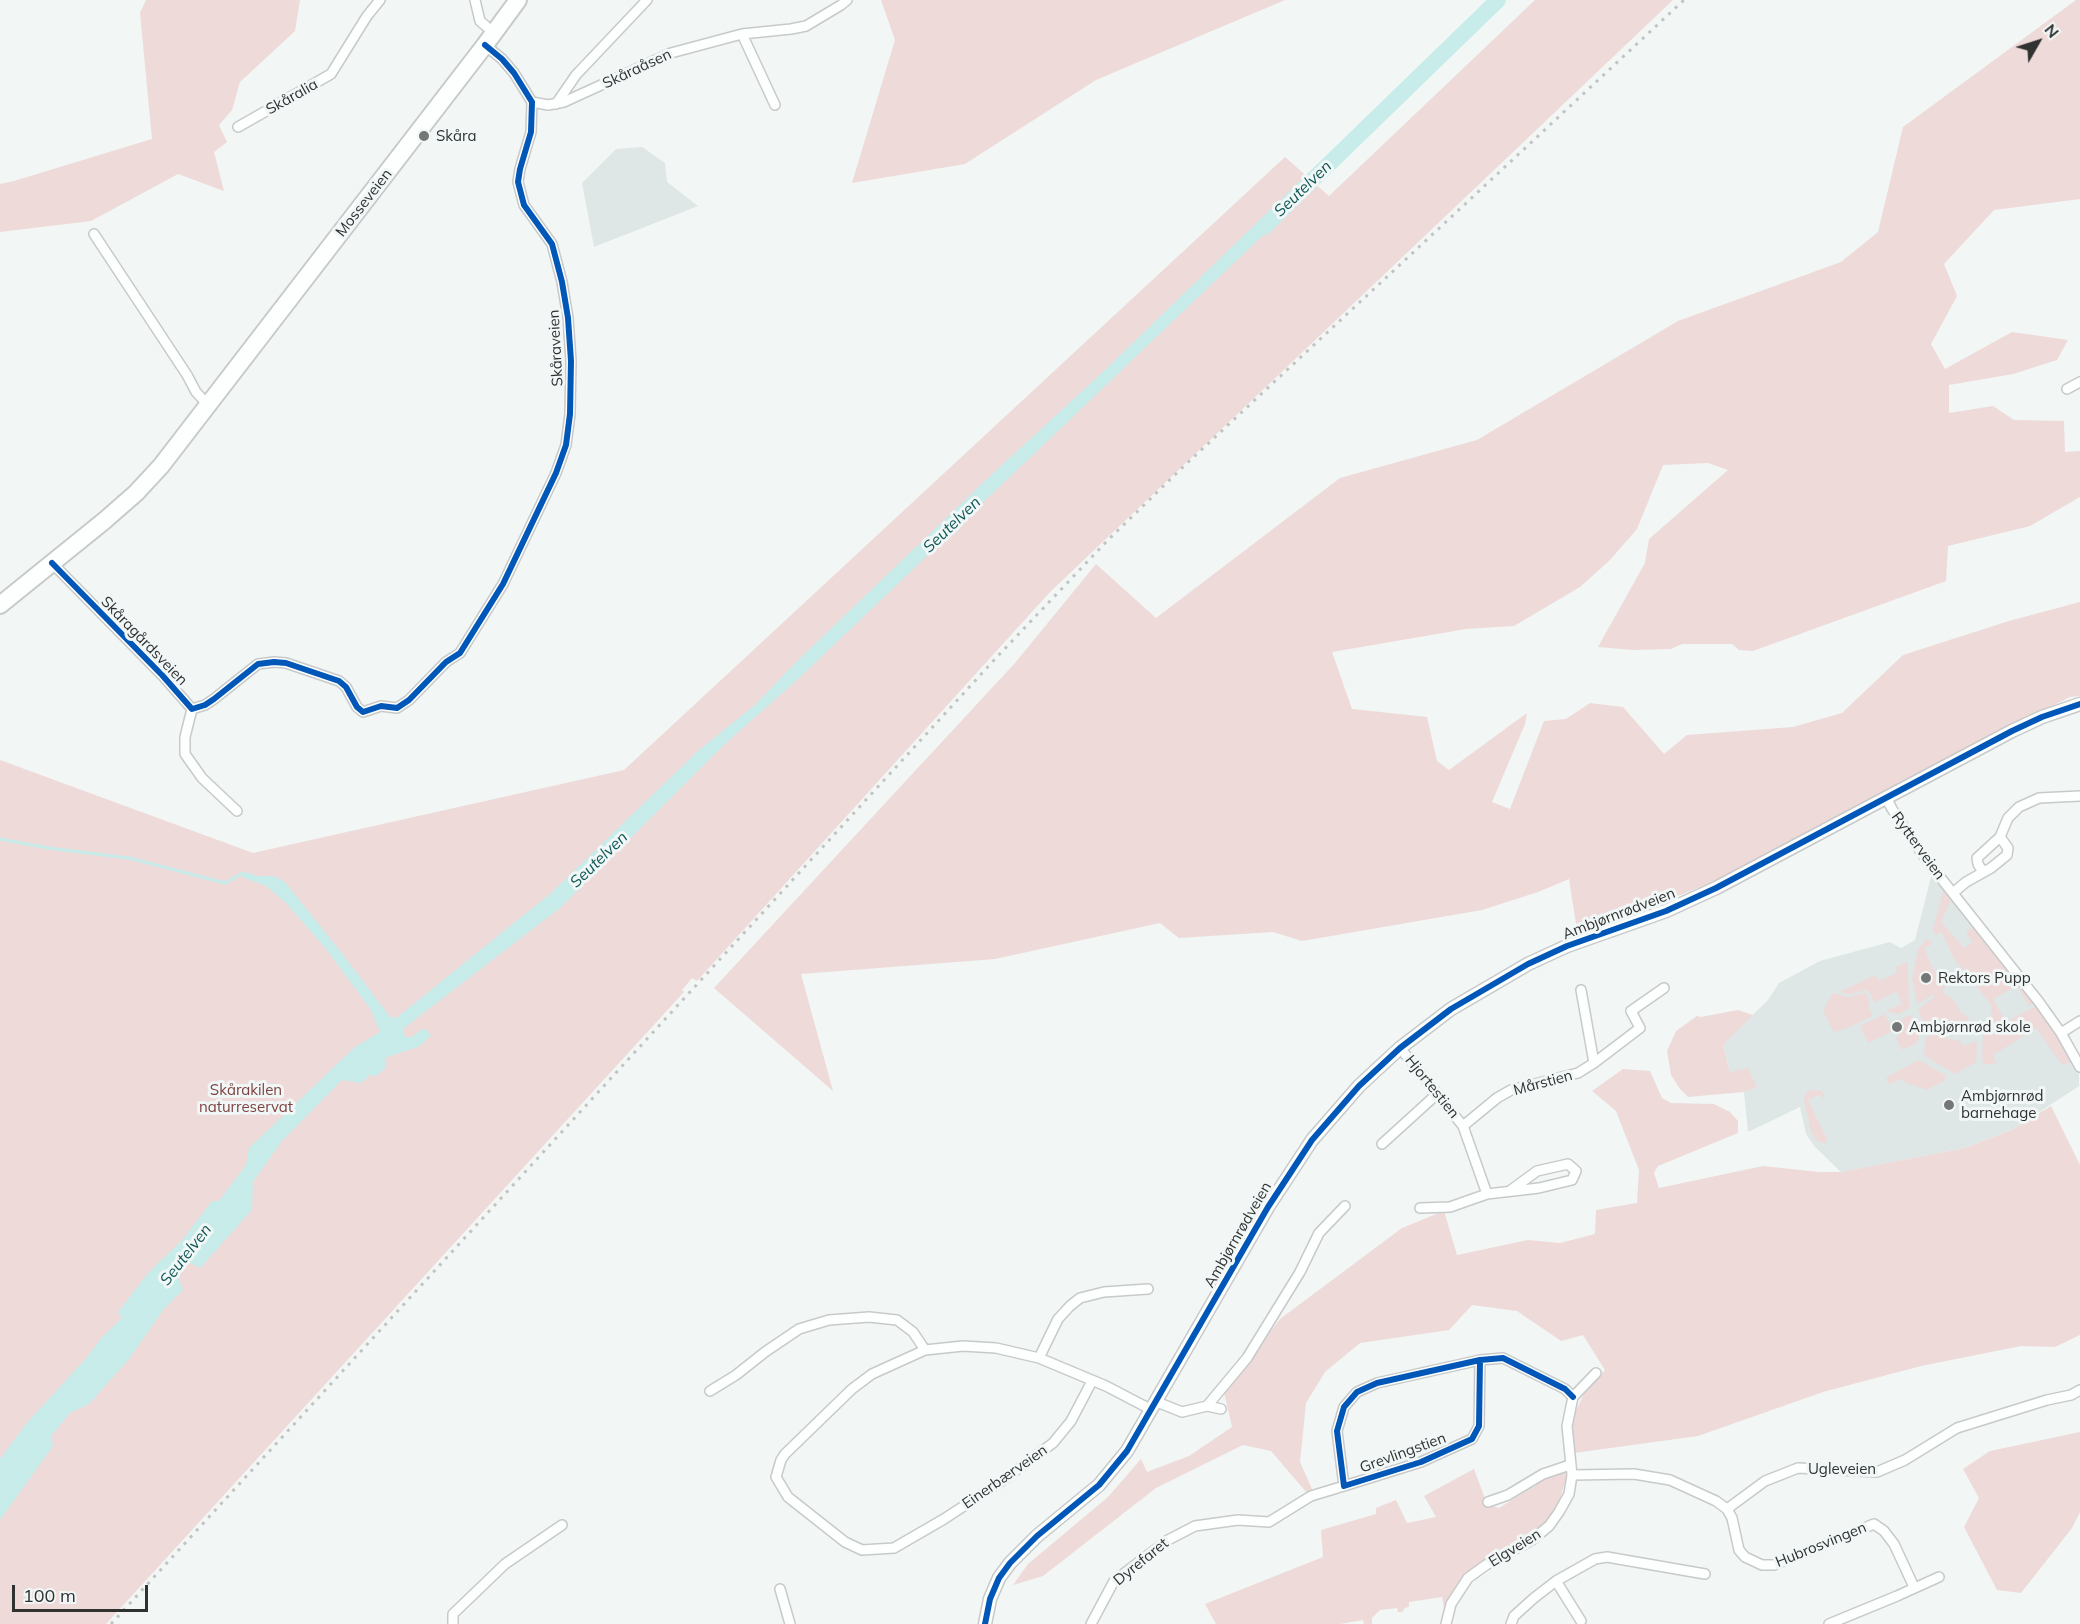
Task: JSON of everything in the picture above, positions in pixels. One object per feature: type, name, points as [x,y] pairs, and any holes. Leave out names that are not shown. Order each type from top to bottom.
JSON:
[{"type":"highway","name":"Mosseveien","points":[[0,605],[136,493],[161,465],[209,406],[518,0]]},
{"type":"street","name":"Skåralia","points":[[238,127],[331,74],[367,16],[380,0]]},
{"type":"street","points":[[475,0],[480,21],[490,39],[532,102]]},
{"type":"street","points":[[556,104],[576,75],[647,0]]},
{"type":"street","name":"Skåraåsen","points":[[532,102],[556,104],[671,53],[742,34],[806,26],[841,6],[847,0]]},
{"type":"street","points":[[742,34],[775,105]]},
{"type":"street","name":"Skåraveien","points":[[192,709],[199,708],[214,699],[258,664],[274,662],[286,663],[339,681],[346,687],[357,707],[363,712],[381,705],[397,708],[409,700],[446,662],[460,653],[503,584],[556,473],[566,445],[568,425],[571,361],[568,318],[562,282],[552,244],[524,205],[518,183],[531,132],[532,102]]},
{"type":"street","points":[[94,234],[196,392],[209,406]]},
{"type":"street","points":[[2067,389],[2080,382]]},
{"type":"street","name":"Skåragårdsveien","points":[[52,563],[139,651],[192,709]]},
{"type":"street","name":"Ambjørnrødveien","points":[[985,1624],[990,1599],[999,1578],[1010,1563],[1037,1536],[1099,1485],[1127,1451],[1268,1207],[1312,1140],[1344,1103],[1400,1048],[1451,1009],[1528,964],[1567,946],[1666,910],[1716,888],[2012,731],[2042,717],[2080,704]]},
{"type":"street","points":[[192,709],[185,737],[185,754],[202,778],[237,811]]},
{"type":"street","points":[[1983,872],[1977,858],[2000,837],[2013,811],[2025,802],[2050,796],[2080,796]]},
{"type":"street","name":"Rytterveien","points":[[1886,797],[1925,858],[2061,1033],[2080,1067]]},
{"type":"street","name":"Rytterveien","points":[[1953,893],[2009,854],[2008,848],[2000,837]]},
{"type":"street","points":[[1620,1006],[1631,1011],[1664,988]]},
{"type":"street","points":[[1581,990],[1594,1063]]},
{"type":"street","name":"Mårstien","points":[[1464,1126],[1497,1098],[1511,1090],[1578,1074],[1594,1063],[1640,1028],[1631,1011]]},
{"type":"street","points":[[2061,1033],[2080,1021]]},
{"type":"street","name":"Hjortestien","points":[[1400,1048],[1464,1126],[1487,1194]]},
{"type":"street","points":[[1382,1144],[1437,1095]]},
{"type":"street","points":[[1420,1208],[1450,1207],[1487,1194],[1539,1188],[1572,1180],[1576,1171],[1568,1164],[1537,1171],[1510,1190]]},
{"type":"street","points":[[1207,1406],[1247,1358],[1300,1272],[1319,1233],[1346,1206]]},
{"type":"street","points":[[1039,1359],[1058,1319],[1070,1305],[1080,1298],[1104,1292],[1148,1288]]},
{"type":"street","points":[[710,1391],[799,1329],[829,1320],[869,1317],[897,1320],[913,1332],[925,1350],[963,1346],[996,1347],[1039,1359],[1154,1406],[1182,1412],[1207,1406],[1221,1409]]},
{"type":"street","name":"Einerbærveien","points":[[925,1350],[872,1374],[852,1389],[781,1460],[776,1477],[788,1497],[845,1542],[862,1550],[894,1548],[944,1520],[999,1483],[1053,1443],[1071,1422],[1092,1381]]},
{"type":"street","name":"Grevlingstien","points":[[1344,1486],[1336,1431],[1344,1407],[1357,1392],[1377,1383],[1480,1360],[1503,1358],[1565,1389],[1573,1397]]},
{"type":"street","name":"Grevlingstien","points":[[1311,1496],[1421,1462],[1472,1438],[1479,1426],[1480,1360]]},
{"type":"street","points":[[1573,1397],[1596,1373]]},
{"type":"street","name":"Ugleveien","points":[[1727,1509],[1766,1481],[1798,1468],[1877,1472],[1905,1460],[1957,1428],[2047,1400],[2071,1395],[2080,1390]]},
{"type":"street","name":"Elgveien","points":[[1446,1624],[1451,1604],[1468,1578],[1486,1565],[1532,1540],[1549,1526],[1569,1494],[1571,1470],[1567,1425],[1573,1397]]},
{"type":"street","points":[[1488,1502],[1508,1495],[1543,1474],[1571,1470],[1634,1474],[1670,1480],[1716,1501],[1727,1509]]},
{"type":"street","name":"Dyrefaret","points":[[1091,1624],[1114,1581],[1168,1540],[1195,1526],[1238,1520],[1269,1522],[1311,1496]]},
{"type":"street","name":"Hubrosvingen","points":[[1727,1509],[1732,1518],[1739,1550],[1744,1557],[1762,1565],[1774,1565],[1874,1524],[1884,1531],[1894,1544],[1914,1587]]},
{"type":"street","points":[[453,1624],[453,1614],[505,1564],[562,1525]]},
{"type":"street","points":[[1511,1624],[1514,1616],[1534,1598],[1556,1581],[1595,1559],[1607,1557],[1705,1574]]},
{"type":"street","points":[[1829,1624],[1939,1577]]},
{"type":"street","points":[[1556,1581],[1581,1621]]},
{"type":"street","points":[[780,1589],[790,1624]]},
{"type":"shaded area","points":[[642,147],[665,163],[667,182],[698,206],[594,247],[582,183],[616,149]]},
{"type":"shaded area","name":"Ambjørnrød skole","points":[[1931,877],[1945,888],[2041,1009],[2079,1069],[2079,1086],[2012,1130],[1965,1148],[1841,1172],[1815,1147],[1806,1134],[1800,1107],[1748,1132],[1744,1092],[1757,1086],[1730,1072],[1723,1044],[1768,1000],[1779,983],[1820,961],[1890,942],[1901,948],[1915,940]]},
{"type":"green space","points":[[146,0],[300,0],[295,31],[240,82],[232,110],[219,125],[227,142],[214,152],[224,191],[178,174],[91,221],[0,232],[0,184],[152,139],[140,13]]},
{"type":"green space","points":[[881,0],[1285,0],[1096,80],[965,164],[852,183],[895,40]]},
{"type":"green space","name":"Skårakilen naturreservat","points":[[1535,0],[1673,0],[1050,592],[697,981],[692,978],[682,990],[684,992],[106,1624],[0,1624],[0,760],[253,853],[624,770],[1285,157],[1329,196]]},
{"type":"green space","points":[[2076,0],[2080,0],[2080,199],[1994,210],[1944,264],[1957,296],[1931,344],[1945,369],[2012,332],[2068,340],[2057,360],[2013,374],[1949,385],[1949,413],[1993,406],[2014,420],[2064,421],[2065,452],[2080,451],[2080,497],[2030,526],[1948,546],[1946,581],[1753,651],[1739,650],[1732,644],[1682,644],[1671,649],[1633,650],[1598,647],[1645,563],[1649,539],[1728,470],[1708,463],[1663,465],[1637,529],[1610,560],[1580,587],[1514,626],[1466,629],[1332,652],[1352,709],[1427,717],[1437,761],[1449,770],[1527,713],[1525,724],[1492,802],[1510,809],[1544,721],[1566,719],[1590,703],[1623,707],[1664,754],[1687,735],[1793,727],[1842,713],[1903,655],[2009,621],[2080,602],[2080,696],[2070,697],[1966,749],[1746,868],[1578,937],[1569,879],[1538,892],[1482,910],[1302,941],[1273,932],[1179,938],[1160,923],[995,959],[801,974],[833,1091],[714,988],[1015,663],[1096,564],[1156,618],[1340,478],[1477,440],[1678,321],[1841,262],[1878,232],[1903,127]]},
{"type":"green space","points":[[1944,888],[1950,902],[1941,922],[1964,948],[1973,942],[1966,933],[1971,928],[1979,931],[2034,1001],[2029,1006],[2017,986],[1993,999],[2004,1019],[1983,1027],[1982,1023],[1992,1022],[1991,1005],[1953,957],[1942,932],[1935,935],[1933,930]]},
{"type":"green space","points":[[1927,938],[1932,944],[1924,948],[1933,969],[1947,986],[1942,990],[1957,1005],[1960,1012],[1968,1017],[1969,1021],[1965,1029],[1947,1029],[1942,1032],[1925,1028],[1918,1009],[1935,997],[1933,995],[1917,1004],[1912,978],[1918,950]]},
{"type":"green space","points":[[1908,961],[1909,1008],[1899,1014],[1886,1011],[1902,1004],[1897,991],[1874,1003],[1870,993],[1866,990],[1850,994],[1839,992],[1876,975],[1879,981],[1897,973],[1896,967]]},
{"type":"green space","points":[[1833,993],[1849,997],[1866,994],[1872,1016],[1834,1032],[1823,1011]]},
{"type":"green space","points":[[2035,1007],[2041,1009],[2073,1058],[2071,1062],[2064,1065],[2060,1062],[2036,1028],[1993,1055],[1997,1063],[1985,1065],[1982,1060],[1983,1033]]},
{"type":"green space","points":[[1738,1010],[1753,1015],[1723,1045],[1730,1072],[1748,1068],[1757,1087],[1744,1092],[1688,1097],[1671,1075],[1667,1051],[1676,1031],[1697,1016]]},
{"type":"green space","points":[[1885,1014],[1893,1031],[1868,1043],[1860,1026]]},
{"type":"green space","points":[[1910,1015],[1918,1023],[1919,1039],[1915,1044],[1902,1050],[1896,1038],[1900,1033],[1900,1020]]},
{"type":"green space","points":[[1934,1034],[1959,1041],[1964,1046],[1977,1041],[1976,1062],[1955,1074],[1928,1058],[1924,1054],[1926,1038]]},
{"type":"green space","points":[[1917,1061],[1945,1075],[1945,1080],[1927,1090],[1902,1079],[1888,1084],[1886,1079],[1889,1076]]},
{"type":"green space","points":[[1623,1069],[1650,1071],[1662,1098],[1671,1103],[1714,1104],[1730,1112],[1738,1121],[1738,1133],[1658,1166],[1654,1173],[1659,1188],[1763,1166],[1841,1172],[1965,1148],[2012,1130],[2051,1106],[2080,1165],[2080,1335],[2055,1347],[2021,1346],[1921,1366],[1823,1392],[1698,1436],[1574,1453],[1572,1419],[1584,1394],[1605,1370],[1583,1335],[1561,1341],[1517,1311],[1472,1305],[1449,1330],[1360,1343],[1325,1372],[1306,1403],[1300,1462],[1312,1489],[1307,1493],[1271,1451],[1243,1445],[1156,1488],[1043,1576],[1013,1585],[1028,1564],[1108,1497],[1141,1459],[1147,1472],[1189,1456],[1232,1427],[1224,1392],[1280,1319],[1402,1228],[1444,1211],[1457,1255],[1528,1240],[1560,1243],[1595,1234],[1596,1210],[1637,1203],[1639,1170],[1616,1111],[1592,1091]]},
{"type":"green space","points":[[1811,1090],[1822,1091],[1825,1097],[1822,1098],[1820,1094],[1808,1100],[1827,1139],[1825,1143],[1818,1142],[1811,1132],[1804,1100],[1805,1094]]},
{"type":"green space","points":[[2080,1432],[2080,1512],[2072,1528],[2021,1593],[1997,1590],[1964,1527],[1979,1498],[1963,1469],[1990,1451]]},
{"type":"green space","points":[[1474,1469],[1487,1504],[1499,1508],[1535,1486],[1546,1476],[1565,1470],[1566,1479],[1556,1511],[1541,1527],[1465,1575],[1454,1589],[1445,1613],[1442,1597],[1409,1602],[1409,1607],[1402,1612],[1398,1612],[1397,1608],[1380,1610],[1372,1618],[1372,1624],[1364,1624],[1363,1620],[1340,1624],[1216,1624],[1205,1604],[1323,1557],[1321,1530],[1376,1514],[1376,1508],[1396,1500],[1407,1523],[1436,1517],[1424,1496]]},
{"type":"water","points":[[1274,206],[1282,217],[797,680],[727,742],[560,908],[404,1028],[403,1035],[410,1038],[424,1028],[431,1035],[420,1046],[385,1058],[386,1068],[376,1076],[370,1075],[361,1083],[342,1080],[282,1141],[253,1182],[252,1210],[200,1268],[188,1262],[177,1274],[183,1290],[164,1309],[129,1359],[89,1404],[70,1413],[51,1436],[53,1446],[0,1520],[0,1459],[25,1425],[88,1356],[102,1337],[122,1318],[118,1312],[149,1272],[182,1240],[212,1201],[219,1201],[246,1165],[249,1148],[355,1047],[380,1032],[371,1010],[326,949],[285,902],[266,886],[242,877],[244,872],[258,876],[274,876],[285,882],[390,1017],[396,1018],[551,893],[699,750],[755,705],[795,663],[990,476],[1106,369]]},
{"type":"waterway","name":"Seutelven","points":[[1264,227],[1498,0]]},
{"type":"waterway","points":[[0,839],[48,848],[129,858],[225,883],[243,873]]},
{"type":"railway","points":[[111,1624],[995,659],[1107,541],[1184,466],[1684,0]]},
{"type":"cycle path","points":[[52,563],[162,675],[192,709],[214,699],[258,664],[274,662],[286,663],[339,681],[346,687],[357,707],[363,712],[381,706],[397,708],[409,700],[446,662],[460,653],[503,584],[556,473],[566,445],[570,414],[571,361],[568,318],[562,282],[552,244],[524,205],[518,182],[531,132],[532,102],[514,73],[485,45]]},
{"type":"cycle path","points":[[985,1624],[990,1599],[999,1578],[1010,1563],[1037,1536],[1099,1485],[1127,1451],[1268,1207],[1312,1140],[1359,1086],[1400,1048],[1451,1009],[1528,964],[1567,946],[1666,911],[1716,888],[2012,731],[2042,717],[2080,704]]},
{"type":"cycle path","points":[[1480,1360],[1479,1426],[1472,1439],[1421,1462],[1344,1486],[1337,1431],[1344,1407],[1357,1392],[1377,1383],[1480,1360],[1503,1358],[1565,1389],[1573,1397]]},
{"type":"place","name":"Skåra","points":[[424,136]]},
{"type":"place","name":"Rektors Pupp","points":[[1926,978]]},
{"type":"place","name":"Ambjørnrød skole","points":[[1897,1027]]},
{"type":"place","name":"Ambjørnrød barnehage","points":[[1949,1105]]}]
